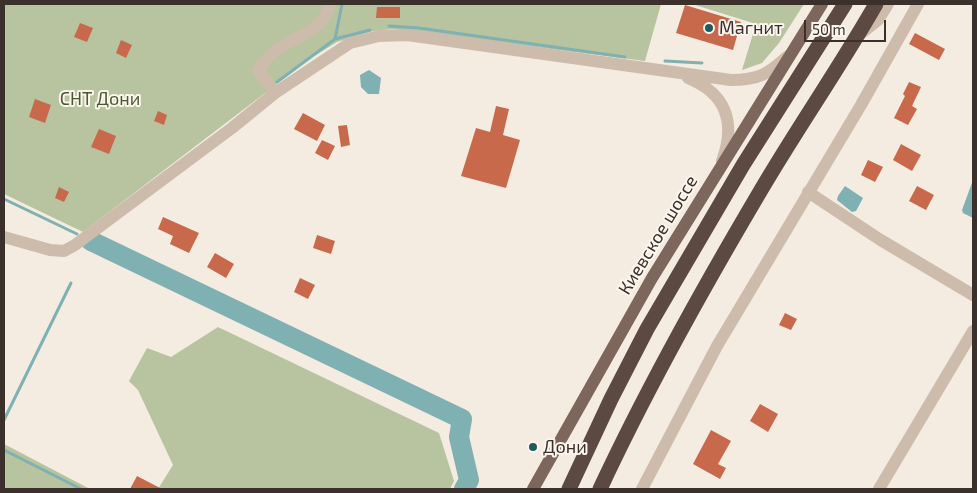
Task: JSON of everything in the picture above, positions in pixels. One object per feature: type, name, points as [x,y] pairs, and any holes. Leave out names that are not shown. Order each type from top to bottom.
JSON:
[{"type":"highway","points":[[569,489],[611,399],[647,329],[743,165],[845,4]]},
{"type":"highway","points":[[600,489],[683,322],[762,188],[858,37],[876,4]]},
{"type":"main road","name":"Киевское шоссе","points":[[533,489],[648,286],[822,4]]},
{"type":"main road","points":[[604,489],[618,450]]},
{"type":"street","points":[[276,93],[258,70],[279,48],[322,23],[330,4]]},
{"type":"street","points":[[858,37],[878,20],[888,4]]},
{"type":"street","points":[[642,489],[717,346],[861,105],[918,4]]},
{"type":"street","points":[[4,237],[50,250],[64,251],[75,245],[276,93],[350,43],[379,36],[407,35],[731,80],[751,79],[766,74],[792,52]]},
{"type":"street","points":[[674,72],[701,83],[709,89],[724,110],[729,130],[728,141],[719,170]]},
{"type":"street","points":[[808,192],[879,239],[973,295]]},
{"type":"street","points":[[879,489],[973,332]]},
{"type":"green space","name":"СНТ Дони","points":[[4,4],[661,4],[645,61],[393,29],[373,31],[337,42],[311,58],[83,232],[4,194]]},
{"type":"green space","points":[[692,4],[804,4],[779,43],[762,63],[742,70],[756,24]]},
{"type":"green space","points":[[218,327],[439,433],[454,481],[450,489],[158,489],[173,465],[138,390],[129,381],[147,348],[171,357]]},
{"type":"green space","points":[[4,444],[90,489],[4,489]]},
{"type":"water","points":[[369,70],[381,78],[379,94],[368,94],[361,87],[360,75]]},
{"type":"water","points":[[973,180],[973,218],[963,213],[962,210]]},
{"type":"water","points":[[845,186],[863,198],[856,211],[852,212],[837,200]]},
{"type":"building","name":"Магнит","points":[[685,5],[741,22],[733,50],[676,33]]},
{"type":"building","points":[[377,7],[400,7],[400,18],[376,18]]},
{"type":"building","points":[[80,23],[93,28],[87,42],[74,37]]},
{"type":"building","points":[[915,33],[945,49],[939,60],[909,44]]},
{"type":"building","points":[[121,40],[132,45],[126,58],[116,53]]},
{"type":"building","points":[[909,82],[921,87],[912,106],[917,109],[908,125],[894,118],[905,96],[903,94]]},
{"type":"building","points":[[35,99],[51,105],[45,123],[29,117]]},
{"type":"building","points":[[496,106],[509,109],[503,135],[520,140],[506,188],[461,176],[476,128],[490,132]]},
{"type":"building","points":[[158,111],[167,115],[164,125],[154,121]]},
{"type":"building","points":[[303,113],[325,125],[317,141],[294,129]]},
{"type":"building","points":[[347,125],[350,145],[341,147],[338,126]]},
{"type":"building","points":[[99,129],[116,136],[109,154],[91,147]]},
{"type":"building","points":[[322,140],[335,146],[328,160],[315,153]]},
{"type":"building","points":[[901,144],[921,155],[912,171],[893,160]]},
{"type":"building","points":[[868,160],[883,167],[875,182],[861,175]]},
{"type":"building","points":[[917,186],[934,195],[926,210],[909,201]]},
{"type":"building","points":[[59,187],[69,192],[64,202],[55,198]]},
{"type":"building","points":[[163,217],[199,233],[189,253],[170,244],[173,236],[158,229]]},
{"type":"building","points":[[317,235],[335,241],[331,254],[313,248]]},
{"type":"building","points":[[215,253],[234,264],[226,278],[207,267]]},
{"type":"building","points":[[300,278],[315,285],[308,299],[294,292]]},
{"type":"building","points":[[785,313],[797,319],[791,330],[779,325]]},
{"type":"building","points":[[760,404],[778,414],[768,432],[750,421]]},
{"type":"building","points":[[711,430],[731,441],[718,464],[726,468],[720,479],[693,464]]},
{"type":"building","points":[[137,476],[162,489],[130,489]]},
{"type":"waterway","points":[[335,39],[342,4]]},
{"type":"waterway","points":[[389,26],[419,28],[625,57]]},
{"type":"waterway","points":[[277,82],[335,39],[370,30]]},
{"type":"waterway","points":[[665,61],[702,63]]},
{"type":"waterway","points":[[4,199],[77,234]]},
{"type":"waterway","points":[[91,241],[462,419],[459,437],[469,480],[464,489]]},
{"type":"waterway","points":[[4,420],[71,283]]},
{"type":"waterway","points":[[4,450],[81,489]]},
{"type":"place","name":"Магнит","points":[[709,28]]},
{"type":"place","name":"Дони","points":[[533,447]]}]
